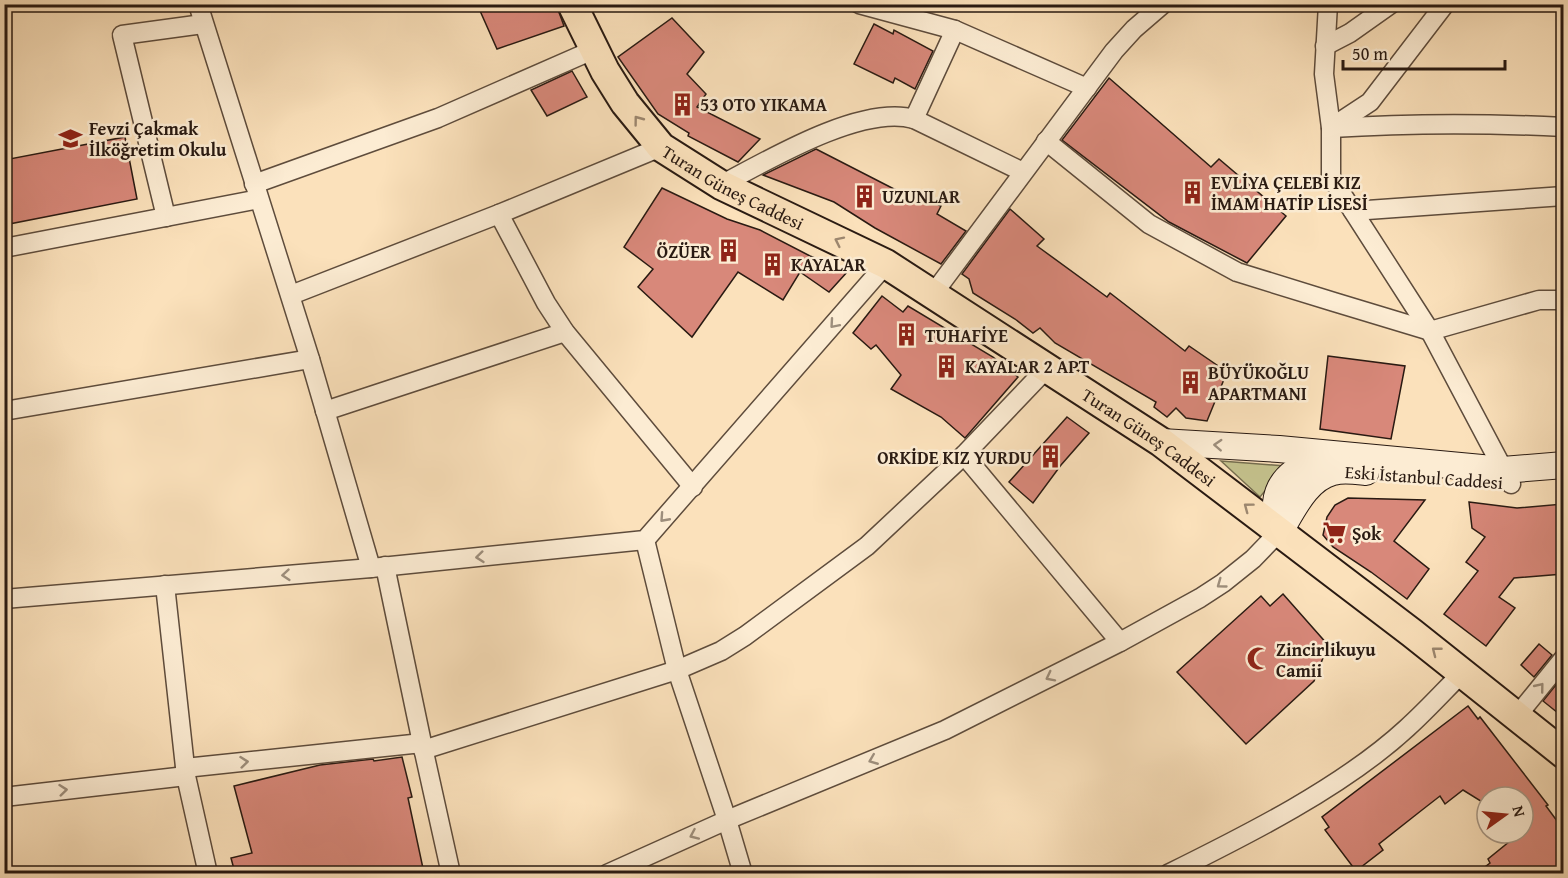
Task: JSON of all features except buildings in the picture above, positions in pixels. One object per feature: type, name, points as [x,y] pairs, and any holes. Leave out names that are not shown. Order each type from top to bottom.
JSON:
[{"type":"main road","name":"Turan Güneş Caddesi","points":[[572,4],[593,50],[625,103],[661,147],[721,185],[886,264],[1161,442],[1463,672],[1560,754]]},
{"type":"main road","name":"Eski İstanbul Caddesi","points":[[1161,442],[1335,454],[1507,477],[1563,465]]},
{"type":"main road","name":"Eski İstanbul Caddesi","points":[[1280,531],[1275,505],[1286,480],[1306,463],[1335,454]]},
{"type":"main road","name":"Eski İstanbul Caddesi","points":[[1280,531],[1306,490],[1325,474],[1334,471],[1563,480]]},
{"type":"street","points":[[198,4],[256,192],[291,295],[325,411],[378,567],[451,873]]},
{"type":"street","points":[[859,4],[955,30],[1087,88]]},
{"type":"street","points":[[933,294],[1123,40],[1163,4]]},
{"type":"street","points":[[1328,4],[1324,74],[1330,128],[1331,177],[1430,331],[1507,477]]},
{"type":"street","points":[[1325,46],[1350,33],[1391,4]]},
{"type":"street","points":[[1330,128],[1370,102],[1445,4]]},
{"type":"street","points":[[166,217],[122,35],[203,24]]},
{"type":"street","points":[[914,118],[955,30]]},
{"type":"street","points":[[4,248],[166,217],[256,192],[438,118],[593,50]]},
{"type":"street","points":[[721,185],[802,142],[884,116],[895,115],[914,118],[1023,172]]},
{"type":"street","points":[[1330,128],[1476,123],[1563,127]]},
{"type":"street","points":[[1046,141],[1149,224],[1238,272],[1430,331],[1539,300],[1563,300]]},
{"type":"street","points":[[291,295],[499,214],[661,147]]},
{"type":"street","points":[[1353,211],[1563,196]]},
{"type":"street","points":[[499,214],[546,303],[565,332],[693,487]]},
{"type":"street","points":[[4,599],[378,567],[645,540],[886,264]]},
{"type":"street","points":[[325,411],[565,332]]},
{"type":"street","points":[[4,411],[310,359]]},
{"type":"street","points":[[4,797],[186,772],[422,746],[677,670],[721,651],[745,636],[867,546],[964,455],[1048,367]]},
{"type":"street","points":[[964,455],[1120,642]]},
{"type":"street","points":[[607,873],[727,820],[945,730],[1120,642],[1200,598],[1222,583],[1253,559],[1280,531]]},
{"type":"street","points":[[645,540],[677,670],[743,873]]},
{"type":"street","points":[[165,585],[186,772],[208,873]]},
{"type":"street","points":[[1516,717],[1563,658]]},
{"type":"street","points":[[1168,873],[1254,830],[1352,771],[1407,728],[1463,672]]},
{"type":"shaded area","points":[[1221,461],[1285,466],[1260,497]]},
{"type":"place","name":"53 OTO YIKAMA","points":[[682,104]]},
{"type":"place","name":"Fevzi Çakmak İlköğretim Okulu","points":[[71,138]]},
{"type":"place","name":"EVLİYA ÇELEBİ KIZ İMAM HATİP LİSESİ","points":[[1193,192]]},
{"type":"place","name":"UZUNLAR","points":[[864,196]]},
{"type":"place","name":"ÖZÜER","points":[[729,251]]},
{"type":"place","name":"KAYALAR","points":[[773,264]]},
{"type":"place","name":"TUHAFİYE","points":[[907,335]]},
{"type":"place","name":"KAYALAR 2 APT","points":[[947,366]]},
{"type":"place","name":"BÜYÜKOĞLU APARTMANI","points":[[1190,382]]},
{"type":"place","name":"ORKİDE KIZ YURDU","points":[[1050,457]]},
{"type":"place","name":"Şok","points":[[1334,533]]},
{"type":"place","name":"Zincirlikuyu Camii","points":[[1258,659]]}]
